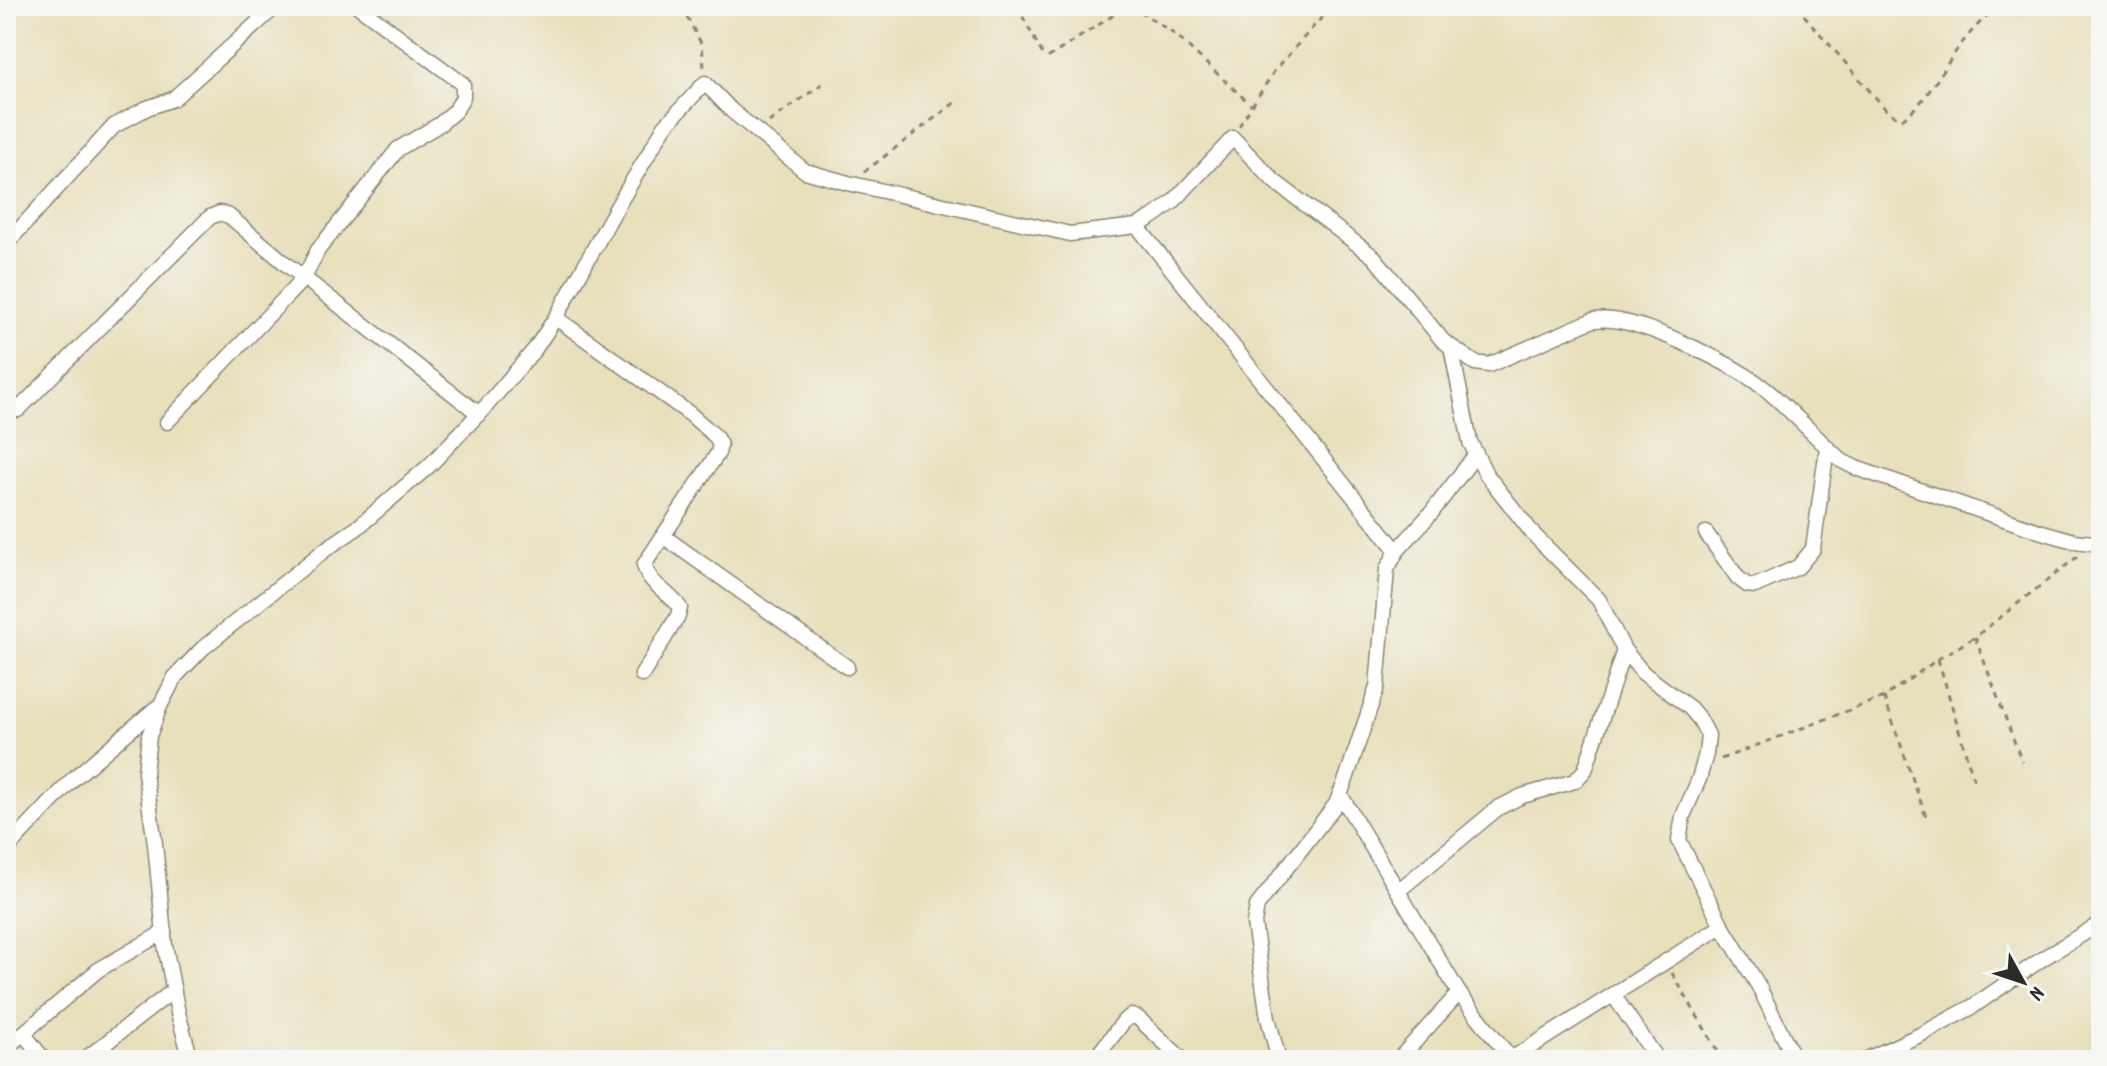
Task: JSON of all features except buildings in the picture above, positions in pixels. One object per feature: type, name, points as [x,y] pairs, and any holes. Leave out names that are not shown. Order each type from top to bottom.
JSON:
[{"type":"street","points":[[6,244],[114,126],[147,108],[173,99],[276,6]]},
{"type":"street","points":[[167,422],[304,278],[318,250],[398,149],[440,124],[456,110],[463,97],[463,84],[358,6]]},
{"type":"street","points":[[191,1060],[178,1013],[164,932],[145,773],[149,736],[175,677],[203,648],[326,549],[357,528],[430,465],[479,414],[535,349],[556,318],[665,126],[705,83],[732,111],[805,171],[1070,234],[1137,226],[1173,202],[1233,138],[1274,181],[1374,257],[1443,341],[1475,363],[1489,365],[1593,320],[1624,322],[1688,345],[1746,376],[1768,391],[1842,461],[2039,531],[2074,541],[2097,541]]},
{"type":"street","points":[[18,410],[210,217],[220,213],[229,216],[479,414]]},
{"type":"street","points":[[1137,226],[1397,551]]},
{"type":"street","points":[[556,318],[690,414],[715,436],[720,445],[718,453],[644,565],[654,583],[680,608],[642,675]]},
{"type":"street","points":[[1451,347],[1470,442],[1486,474],[1534,535],[1599,600],[1624,650],[1643,673],[1690,708],[1708,735],[1703,766],[1683,816],[1679,840],[1795,1060]]},
{"type":"street","points":[[1706,533],[1738,578],[1747,585],[1755,586],[1798,567],[1813,549],[1827,448]]},
{"type":"street","points":[[1279,1060],[1268,1018],[1254,923],[1257,906],[1309,841],[1340,794],[1377,687],[1387,569],[1397,551],[1432,512],[1476,454]]},
{"type":"street","points":[[663,536],[847,667]]},
{"type":"street","points":[[1398,891],[1498,808],[1522,796],[1575,781],[1585,770],[1624,650]]},
{"type":"street","points":[[6,850],[73,779],[160,706]]},
{"type":"street","points":[[1340,794],[1459,993],[1512,1058],[1722,926]]},
{"type":"street","points":[[1865,1060],[1972,1007],[2101,923]]},
{"type":"street","points":[[6,1048],[98,970],[164,932]]},
{"type":"street","points":[[84,1060],[174,990]]},
{"type":"street","points":[[1398,1060],[1459,993]]},
{"type":"street","points":[[1614,996],[1658,1060]]},
{"type":"street","points":[[1094,1060],[1131,1016],[1138,1018],[1183,1060]]},
{"type":"street","points":[[24,1034],[44,1060]]},
{"type":"path","points":[[681,6],[702,45],[705,83]]},
{"type":"path","points":[[1017,6],[1042,53],[1049,57],[1126,7],[1134,7],[1177,36],[1251,105]]},
{"type":"path","points":[[1233,138],[1275,70],[1332,6]]},
{"type":"path","points":[[1796,6],[1889,113],[1902,119],[1926,97],[1962,42],[1997,6]]},
{"type":"path","points":[[756,131],[822,84]]},
{"type":"path","points":[[848,183],[957,101]]},
{"type":"path","points":[[1703,766],[1884,697],[1975,637],[2097,541]]},
{"type":"path","points":[[1975,637],[2022,762]]},
{"type":"path","points":[[1938,659],[1974,781]]},
{"type":"path","points":[[1884,697],[1927,820]]},
{"type":"path","points":[[1666,963],[1723,1060]]}]
